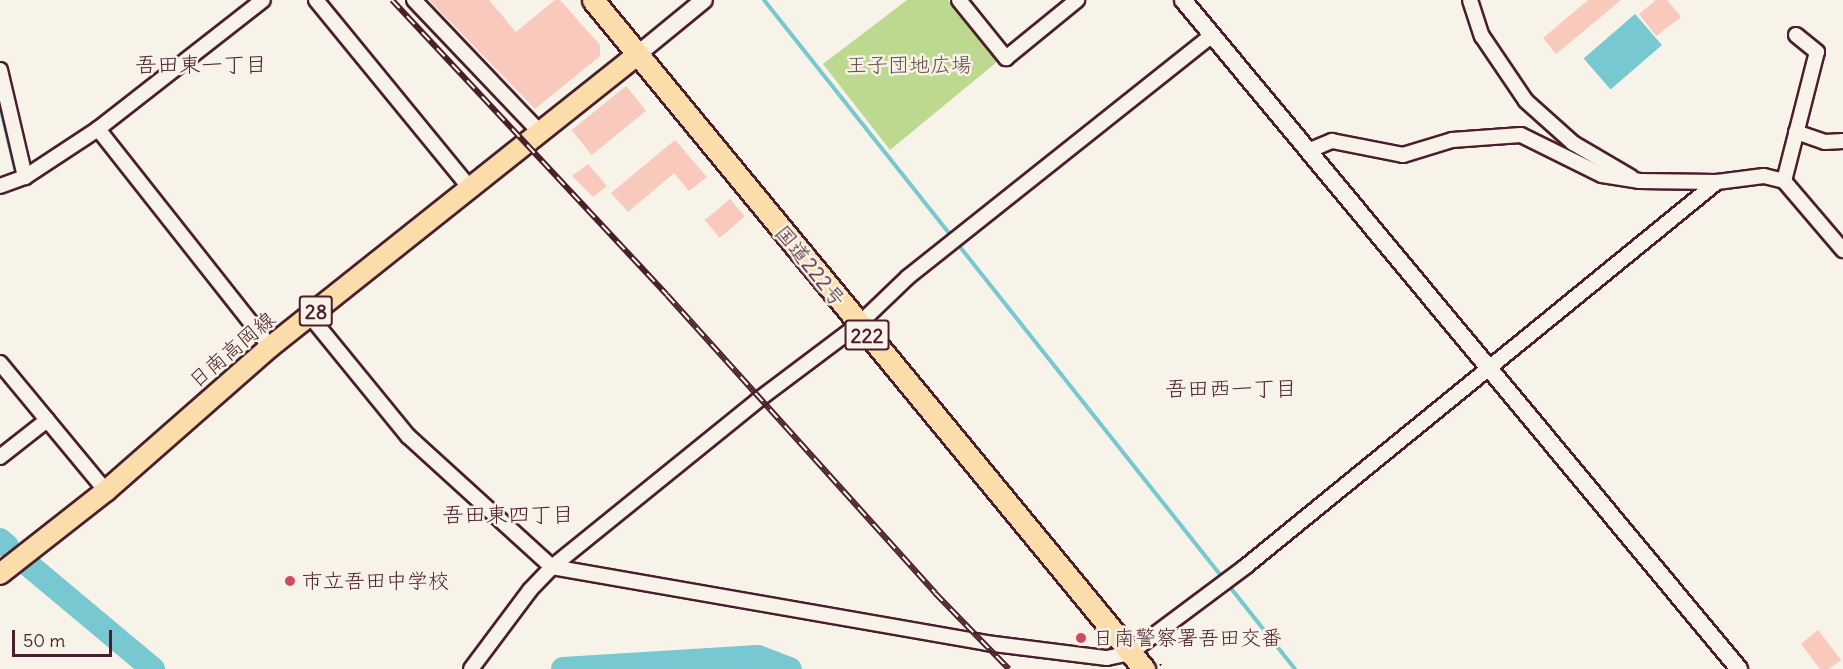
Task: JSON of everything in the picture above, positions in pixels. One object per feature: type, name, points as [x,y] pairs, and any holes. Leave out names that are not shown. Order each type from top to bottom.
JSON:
[{"type":"highway","name":"国道222号","points":[[593,0],[858,325],[1144,669]]},
{"type":"main road","name":"日南高岡線","points":[[0,574],[106,491],[270,347],[470,189],[538,130],[638,54]]},
{"type":"street","points":[[0,186],[25,177],[98,129],[263,0]]},
{"type":"street","points":[[316,0],[470,189]]},
{"type":"street","points":[[414,0],[538,130]]},
{"type":"street","points":[[638,54],[704,0]]},
{"type":"street","points":[[959,0],[1006,58],[1077,0]]},
{"type":"street","points":[[1183,0],[1488,370],[1739,669]]},
{"type":"street","points":[[1470,0],[1482,36],[1526,101],[1573,143],[1639,181]]},
{"type":"street","points":[[471,669],[530,590],[552,567],[764,394],[858,325],[908,277],[1212,35]]},
{"type":"street","points":[[1784,181],[1817,52],[1796,35]]},
{"type":"street","points":[[0,70],[25,177]]},
{"type":"street","points":[[98,129],[270,347]]},
{"type":"street","points":[[1796,132],[1825,142],[1843,141]]},
{"type":"street","points":[[1308,151],[1332,141],[1403,155],[1452,140],[1521,135],[1602,175],[1639,181],[1717,182],[1764,176],[1784,181],[1843,250]]},
{"type":"street","points":[[310,316],[408,436],[552,567],[986,643],[1107,658],[1130,653],[1245,567],[1717,182]]},
{"type":"street","points":[[0,363],[106,491]]},
{"type":"street","points":[[3,449],[47,420]]},
{"type":"green space","name":"王子団地広場","points":[[907,0],[948,0],[998,61],[890,150],[823,64]]},
{"type":"water","points":[[1635,14],[1662,45],[1611,90],[1584,59]]},
{"type":"building","points":[[429,0],[489,0],[516,32],[555,0],[560,0],[600,45],[600,56],[535,109]]},
{"type":"building","points":[[1588,0],[1621,0],[1556,54],[1543,38]]},
{"type":"building","points":[[1656,0],[1667,0],[1681,17],[1656,36],[1639,14]]},
{"type":"building","points":[[626,86],[646,111],[592,155],[572,130]]},
{"type":"building","points":[[675,140],[707,177],[689,191],[674,173],[628,212],[611,193]]},
{"type":"building","points":[[588,164],[607,186],[593,197],[572,176]]},
{"type":"building","points":[[730,199],[745,217],[720,238],[705,220]]},
{"type":"building","points":[[1818,630],[1841,660],[1829,669],[1820,669],[1801,644]]},
{"type":"waterway","points":[[764,0],[1295,669]]},
{"type":"waterway","points":[[0,106],[15,169]]},
{"type":"waterway","points":[[0,540],[7,546]]},
{"type":"waterway","points":[[25,562],[153,669]]},
{"type":"waterway","points":[[563,669],[758,657],[790,669]]},
{"type":"railway","points":[[392,0],[667,295],[935,593],[1009,669]]},
{"type":"place","name":"市立吾田中学校","points":[[290,581]]},
{"type":"place","name":"日南警察署吾田交番","points":[[1081,638]]},
{"type":"district","name":"吾田東一丁目","points":[[201,65]]},
{"type":"district","name":"吾田西一丁目","points":[[1231,389]]},
{"type":"district","name":"吾田東四丁目","points":[[508,515]]}]
